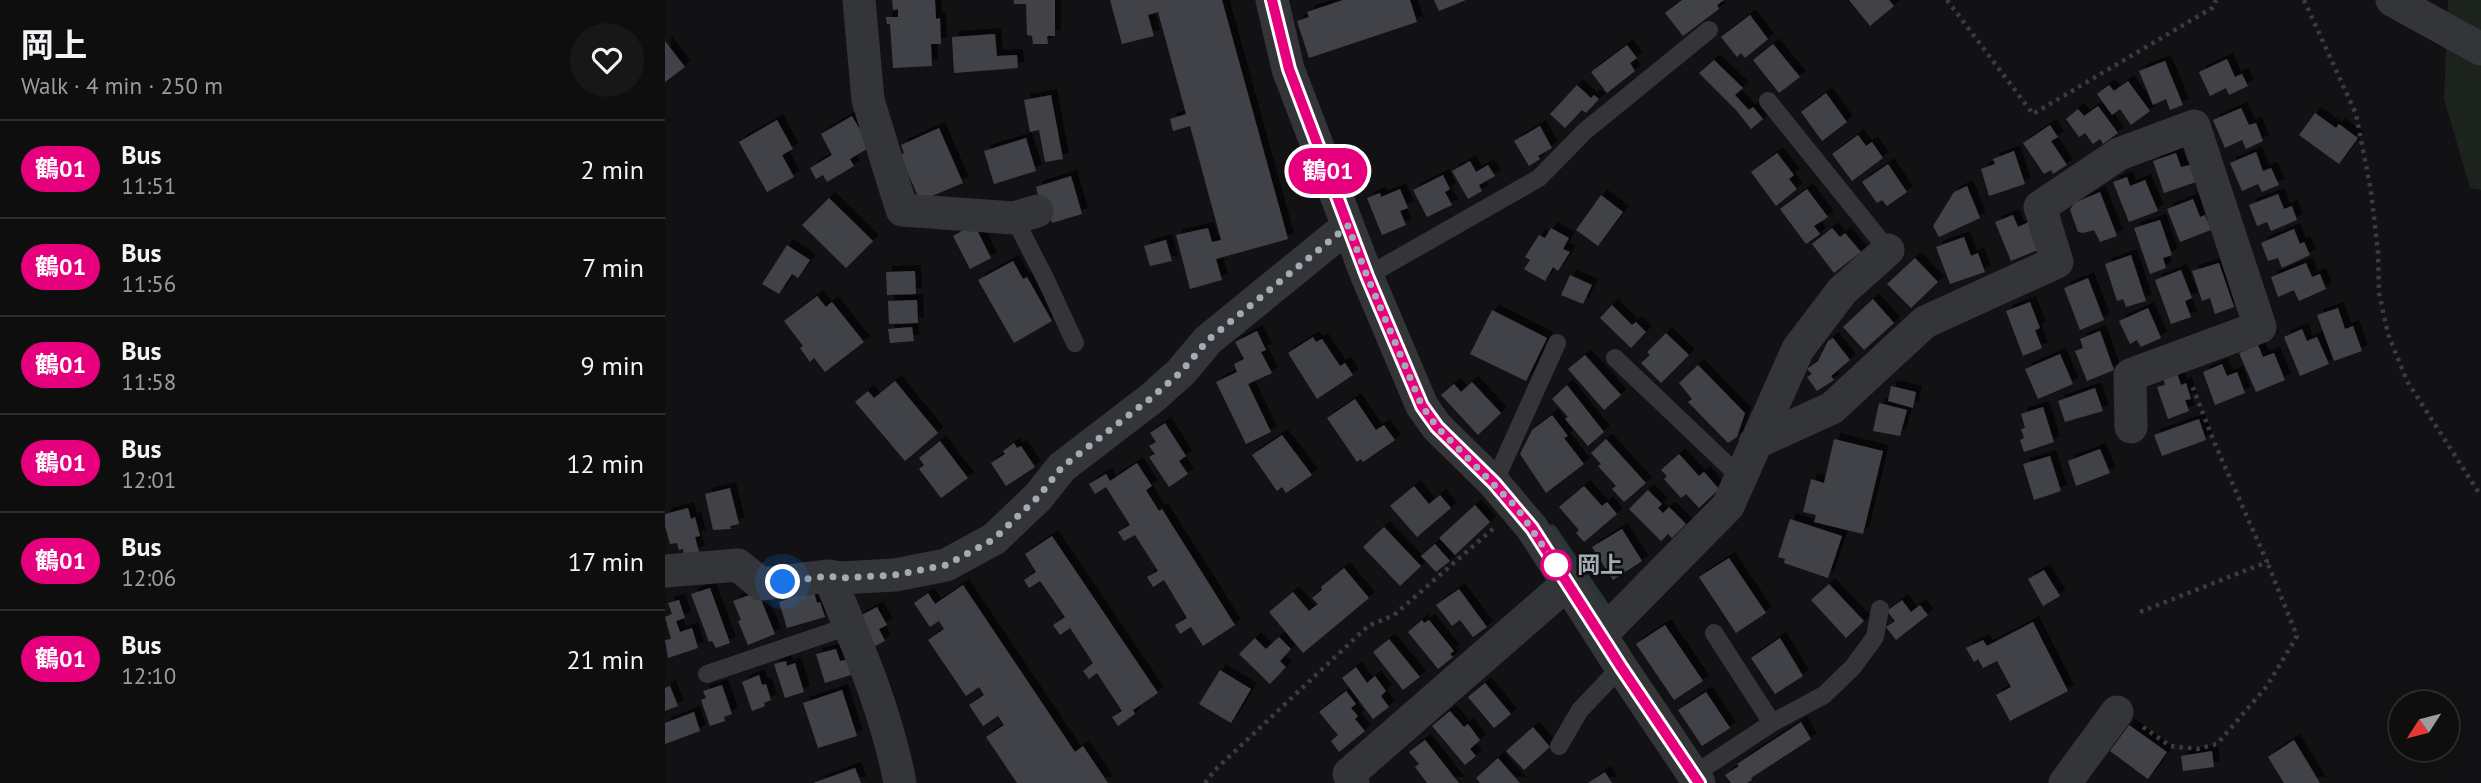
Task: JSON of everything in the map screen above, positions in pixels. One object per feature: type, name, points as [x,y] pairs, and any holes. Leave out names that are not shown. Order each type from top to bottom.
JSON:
[{"type":"street","points":[[859,0],[868,100],[902,210],[1025,215]]},
{"type":"street","points":[[1272,0],[1289,69],[1367,276],[1422,406],[1437,427],[1517,508],[1568,583],[1691,780]]},
{"type":"street","points":[[2392,0],[2481,49]]},
{"type":"street","points":[[1755,443],[1832,408],[1925,322],[2057,262],[2040,207],[2119,154],[2193,126],[2260,327],[2130,375],[2131,427]]},
{"type":"street","points":[[665,571],[738,565],[761,584],[829,576],[840,578],[895,575],[946,565],[994,539],[1038,497],[1062,467],[1151,398],[1181,372],[1208,340],[1348,226]]},
{"type":"street","points":[[1601,635],[1728,506],[1739,476],[1798,349],[1842,291],[1888,250]]},
{"type":"street","points":[[829,576],[881,706],[892,739],[900,783]]},
{"type":"street","points":[[1353,783],[1349,774],[1568,583]]},
{"type":"street","points":[[2065,783],[2117,712]]},
{"type":"lane","points":[[1367,276],[1539,178],[1585,131],[1709,30]]},
{"type":"lane","points":[[1768,101],[1888,250]]},
{"type":"lane","points":[[1025,215],[1045,278],[1075,343]]},
{"type":"lane","points":[[1494,483],[1557,342]]},
{"type":"lane","points":[[1615,358],[1739,476]]},
{"type":"lane","points":[[1691,780],[1772,723],[1824,695],[1853,667],[1875,637],[1880,609]]},
{"type":"lane","points":[[706,674],[849,626]]},
{"type":"lane","points":[[1714,633],[1772,723]]},
{"type":"lane","points":[[1559,746],[1580,710],[1621,667]]},
{"type":"path","points":[[1947,0],[2033,114],[2212,8],[2216,0]]},
{"type":"path","points":[[2304,0],[2356,114],[2371,191],[2378,251],[2379,293],[2388,334],[2407,381],[2481,496]]},
{"type":"path","points":[[2117,712],[2170,746],[2197,749],[2217,744],[2267,686],[2297,636],[2180,356]]},
{"type":"path","points":[[1205,783],[1368,626],[1394,615],[1517,508]]},
{"type":"path","points":[[2140,612],[2267,562]]},
{"type":"shaded area","points":[[2448,0],[2481,0],[2481,190],[2470,188],[2444,99]]},
{"type":"building","points":[[892,0],[935,0],[936,19],[940,18],[941,44],[931,44],[932,66],[893,68],[890,24],[887,24],[886,17],[898,17],[898,9],[893,10]]},
{"type":"building","points":[[1014,0],[1055,0],[1055,36],[1047,36],[1048,44],[1033,44],[1032,36],[1027,35],[1026,4],[1014,4]]},
{"type":"building","points":[[1110,0],[1222,0],[1288,239],[1216,259],[1222,280],[1190,289],[1176,235],[1208,228],[1212,242],[1221,240],[1190,126],[1173,131],[1170,119],[1186,114],[1158,12],[1148,15],[1154,36],[1122,44]]},
{"type":"building","points":[[1343,0],[1410,0],[1417,22],[1309,58],[1297,21],[1309,17],[1307,12]]},
{"type":"building","points":[[1434,0],[1466,0],[1439,11]]},
{"type":"building","points":[[1682,0],[1724,0],[1717,5],[1719,9],[1683,36],[1665,13]]},
{"type":"building","points":[[1849,0],[1889,0],[1894,6],[1870,26]]},
{"type":"building","points":[[1750,15],[1768,39],[1745,58],[1741,53],[1737,57],[1721,37]]},
{"type":"building","points":[[995,34],[997,56],[1017,55],[1018,68],[954,73],[952,37]]},
{"type":"building","points":[[665,41],[685,67],[665,82]]},
{"type":"building","points":[[1773,44],[1800,77],[1779,93],[1753,60]]},
{"type":"building","points":[[1627,45],[1637,58],[1630,63],[1635,71],[1607,93],[1591,72]]},
{"type":"building","points":[[2227,59],[2235,77],[2242,74],[2248,86],[2229,95],[2226,88],[2210,96],[2199,72]]},
{"type":"building","points":[[1714,60],[1743,88],[1735,95],[1749,110],[1753,107],[1763,119],[1751,129],[1699,73]]},
{"type":"building","points":[[2165,61],[2183,105],[2170,110],[2166,99],[2153,105],[2139,71]]},
{"type":"building","points":[[2128,81],[2150,111],[2131,125],[2120,109],[2112,115],[2097,94],[2109,85],[2114,91]]},
{"type":"building","points":[[1577,85],[1591,98],[1594,95],[1599,99],[1586,113],[1582,110],[1565,128],[1550,114]]},
{"type":"building","points":[[1826,93],[1847,122],[1822,141],[1801,112]]},
{"type":"building","points":[[1051,95],[1063,159],[1045,162],[1039,130],[1030,132],[1024,100]]},
{"type":"building","points":[[2098,106],[2118,133],[2103,144],[2100,139],[2093,144],[2085,133],[2079,137],[2066,119],[2078,109],[2084,116]]},
{"type":"building","points":[[2241,108],[2249,125],[2256,123],[2263,141],[2246,149],[2242,140],[2225,148],[2213,120]]},
{"type":"building","points":[[2315,113],[2336,128],[2339,124],[2358,138],[2339,164],[2299,135]]},
{"type":"building","points":[[852,116],[870,147],[850,159],[854,166],[827,182],[823,175],[816,179],[810,168],[832,155],[821,134]]},
{"type":"building","points":[[777,120],[793,149],[782,155],[794,177],[767,192],[739,142]]},
{"type":"building","points":[[2050,125],[2058,137],[2051,141],[2067,165],[2053,174],[2051,170],[2044,174],[2023,143]]},
{"type":"building","points":[[1540,126],[1552,148],[1538,156],[1540,159],[1529,166],[1514,141]]},
{"type":"building","points":[[939,128],[963,183],[920,201],[900,155],[904,153],[901,145]]},
{"type":"building","points":[[1858,135],[1866,146],[1872,142],[1883,158],[1852,181],[1832,154]]},
{"type":"building","points":[[1026,138],[1036,171],[994,184],[984,151]]},
{"type":"building","points":[[2014,151],[2025,184],[1989,196],[1981,169],[1995,164],[1993,159]]},
{"type":"building","points":[[2256,152],[2263,171],[2271,168],[2279,185],[2262,192],[2258,184],[2242,191],[2230,163]]},
{"type":"building","points":[[1777,153],[1794,175],[1789,179],[1797,189],[1776,206],[1751,172]]},
{"type":"building","points":[[2176,153],[2181,167],[2190,165],[2196,182],[2164,193],[2153,161]]},
{"type":"building","points":[[1470,161],[1476,172],[1488,165],[1495,176],[1479,185],[1482,191],[1468,199],[1452,171]]},
{"type":"building","points":[[1888,164],[1907,192],[1887,206],[1882,200],[1877,203],[1862,182]]},
{"type":"building","points":[[1443,175],[1450,189],[1445,192],[1452,205],[1427,217],[1413,190]]},
{"type":"building","points":[[1071,176],[1082,214],[1052,223],[1046,201],[1040,202],[1036,187]]},
{"type":"building","points":[[2127,177],[2130,186],[2145,180],[2158,211],[2129,222],[2113,182]]},
{"type":"building","points":[[1967,186],[1980,218],[1939,237],[1933,226],[1954,192]]},
{"type":"building","points":[[1400,189],[1408,208],[1400,211],[1406,225],[1382,235],[1367,198],[1380,193],[1381,197]]},
{"type":"building","points":[[1807,189],[1828,217],[1814,226],[1820,234],[1806,244],[1780,209]]},
{"type":"building","points":[[2100,192],[2117,236],[2100,242],[2094,230],[2078,232],[2070,210],[2074,203]]},
{"type":"building","points":[[2278,194],[2284,209],[2292,206],[2297,220],[2271,231],[2267,222],[2257,226],[2249,205]]},
{"type":"building","points":[[1601,195],[1623,212],[1598,246],[1576,230]]},
{"type":"building","points":[[829,198],[873,241],[846,268],[802,225]]},
{"type":"building","points":[[2193,199],[2200,217],[2205,215],[2211,230],[2180,242],[2167,209]]},
{"type":"building","points":[[2013,215],[2018,227],[2029,222],[2040,249],[2011,261],[1995,222]]},
{"type":"building","points":[[2160,220],[2172,255],[2163,258],[2166,268],[2150,274],[2134,228]]},
{"type":"building","points":[[974,224],[991,258],[970,269],[953,236]]},
{"type":"building","points":[[1551,228],[1569,238],[1563,249],[1570,252],[1558,271],[1553,267],[1545,281],[1524,269],[1530,260],[1525,257],[1539,235],[1545,238]]},
{"type":"building","points":[[1832,228],[1840,237],[1845,233],[1861,252],[1834,273],[1812,244]]},
{"type":"building","points":[[2294,229],[2300,244],[2304,242],[2310,255],[2282,268],[2278,258],[2268,261],[2261,243]]},
{"type":"building","points":[[1964,237],[1971,256],[1978,253],[1985,272],[1950,284],[1936,247]]},
{"type":"building","points":[[1166,240],[1172,261],[1150,266],[1144,246]]},
{"type":"building","points":[[787,245],[810,260],[798,278],[792,274],[779,294],[762,284]]},
{"type":"building","points":[[2131,255],[2146,301],[2126,307],[2123,299],[2117,301],[2105,264]]},
{"type":"building","points":[[1915,258],[1938,282],[1911,308],[1887,284]]},
{"type":"building","points":[[1013,261],[1023,279],[1027,277],[1052,321],[1014,343],[978,280]]},
{"type":"building","points":[[2219,263],[2234,307],[2215,314],[2210,298],[2202,301],[2192,271]]},
{"type":"building","points":[[2306,263],[2312,277],[2320,274],[2326,289],[2299,301],[2294,290],[2278,297],[2271,277]]},
{"type":"building","points":[[2181,270],[2192,298],[2185,301],[2191,317],[2171,324],[2155,280]]},
{"type":"building","points":[[915,271],[916,294],[887,295],[886,272]]},
{"type":"building","points":[[1570,275],[1592,285],[1583,304],[1561,295]]},
{"type":"building","points":[[2088,278],[2104,320],[2080,330],[2064,288]]},
{"type":"building","points":[[817,296],[826,307],[832,302],[864,342],[825,372],[814,358],[810,362],[800,348],[803,346],[784,321]]},
{"type":"building","points":[[1873,299],[1894,323],[1864,350],[1843,327]]},
{"type":"building","points":[[917,300],[918,323],[889,324],[888,301]]},
{"type":"building","points":[[2030,302],[2040,328],[2035,330],[2042,348],[2023,356],[2006,311]]},
{"type":"building","points":[[1612,305],[1632,325],[1636,322],[1646,332],[1631,348],[1600,318]]},
{"type":"building","points":[[2148,308],[2161,338],[2141,347],[2137,340],[2130,344],[2119,321]]},
{"type":"building","points":[[2338,308],[2345,329],[2353,326],[2362,351],[2334,361],[2317,315]]},
{"type":"building","points":[[1492,310],[1547,338],[1526,381],[1470,354]]},
{"type":"building","points":[[912,327],[914,341],[890,343],[888,329]]},
{"type":"building","points":[[2302,329],[2307,341],[2317,337],[2329,364],[2300,376],[2284,337]]},
{"type":"building","points":[[1257,331],[1266,350],[1261,352],[1272,373],[1248,384],[1271,432],[1246,444],[1216,382],[1237,372],[1234,364],[1244,359],[1235,342]]},
{"type":"building","points":[[2100,331],[2114,370],[2087,381],[2075,351],[2083,348],[2080,339]]},
{"type":"building","points":[[1666,333],[1689,355],[1661,383],[1641,363],[1650,355],[1647,352]]},
{"type":"building","points":[[1313,337],[1316,342],[1322,339],[1340,366],[1345,363],[1353,375],[1317,399],[1288,353]]},
{"type":"building","points":[[1833,338],[1850,360],[1831,376],[1834,380],[1817,391],[1807,377],[1812,374],[1807,369],[1818,361],[1828,341]]},
{"type":"building","points":[[2258,345],[2263,357],[2274,353],[2285,380],[2256,392],[2239,353]]},
{"type":"building","points":[[2060,354],[2073,384],[2038,399],[2025,369]]},
{"type":"building","points":[[1585,355],[1621,395],[1604,410],[1568,369]]},
{"type":"building","points":[[2222,364],[2227,376],[2237,372],[2245,393],[2215,405],[2203,372]]},
{"type":"building","points":[[1698,365],[1745,413],[1737,437],[1728,443],[1688,402],[1692,399],[1679,383]]},
{"type":"building","points":[[2177,373],[2181,385],[2186,383],[2191,399],[2185,400],[2189,411],[2168,419],[2157,387],[2165,385],[2163,378]]},
{"type":"building","points":[[895,381],[938,433],[905,461],[855,402],[868,391],[874,398]]},
{"type":"building","points":[[1472,382],[1501,413],[1478,435],[1441,395],[1454,384],[1461,392]]},
{"type":"building","points":[[1567,385],[1604,432],[1588,446],[1552,399]]},
{"type":"building","points":[[1891,386],[1916,392],[1913,408],[1888,401]]},
{"type":"building","points":[[2095,388],[2103,411],[2065,422],[2058,401]]},
{"type":"building","points":[[1355,399],[1376,430],[1384,425],[1395,440],[1363,462],[1361,459],[1357,462],[1327,418]]},
{"type":"building","points":[[1879,403],[1907,410],[1900,436],[1873,431]]},
{"type":"building","points":[[2043,407],[2054,442],[2024,452],[2020,440],[2024,438],[2021,429],[2025,428],[2021,414]]},
{"type":"building","points":[[1552,415],[1568,436],[1564,438],[1584,464],[1546,493],[1520,454],[1532,430]]},
{"type":"building","points":[[2199,419],[2206,440],[2162,456],[2154,435]]},
{"type":"building","points":[[1165,423],[1186,456],[1179,461],[1188,474],[1169,487],[1149,457],[1155,454],[1149,446],[1156,442],[1150,433]]},
{"type":"building","points":[[1282,435],[1312,475],[1286,493],[1282,487],[1277,491],[1252,455]]},
{"type":"building","points":[[1606,439],[1646,483],[1624,502],[1612,489],[1616,486],[1598,466],[1601,464],[1591,453]]},
{"type":"building","points":[[1834,439],[1883,451],[1863,534],[1814,522],[1816,515],[1803,512],[1811,479],[1824,483]]},
{"type":"building","points":[[940,441],[968,478],[941,498],[919,469],[924,465],[919,458]]},
{"type":"building","points":[[1014,443],[1017,448],[1021,446],[1035,467],[1006,486],[991,463],[1005,454],[1003,451]]},
{"type":"building","points":[[2100,449],[2110,473],[2076,486],[2068,461]]},
{"type":"building","points":[[1679,454],[1699,476],[1704,472],[1719,489],[1699,508],[1686,494],[1681,498],[1664,479],[1667,476],[1661,470]]},
{"type":"building","points":[[2050,456],[2061,491],[2034,500],[2023,464]]},
{"type":"building","points":[[1137,463],[1152,486],[1146,490],[1159,511],[1162,509],[1235,625],[1203,646],[1191,627],[1180,634],[1175,625],[1187,618],[1164,580],[1153,587],[1147,577],[1158,571],[1135,535],[1124,541],[1118,532],[1130,525],[1106,487],[1095,494],[1089,484],[1106,474],[1110,481]]},
{"type":"building","points":[[1414,486],[1429,504],[1440,495],[1451,508],[1417,537],[1390,506]]},
{"type":"building","points":[[1584,486],[1602,506],[1607,502],[1617,514],[1584,542],[1576,533],[1579,530],[1559,507]]},
{"type":"building","points":[[730,488],[739,524],[730,526],[731,529],[713,530],[705,494]]},
{"type":"building","points":[[1648,490],[1662,504],[1658,508],[1663,513],[1669,507],[1686,524],[1672,538],[1668,534],[1661,541],[1629,509]]},
{"type":"building","points":[[1475,505],[1490,522],[1455,555],[1439,538]]},
{"type":"building","points":[[688,508],[691,519],[695,517],[700,536],[695,537],[699,552],[684,555],[683,549],[679,550],[677,543],[670,544],[665,514]]},
{"type":"building","points":[[1790,519],[1842,536],[1828,578],[1784,563],[1785,559],[1778,557]]},
{"type":"building","points":[[1384,527],[1421,566],[1400,586],[1363,547]]},
{"type":"building","points":[[1622,529],[1642,561],[1613,580],[1592,547]]},
{"type":"building","points":[[1052,536],[1158,693],[1133,710],[1135,714],[1118,726],[1112,717],[1122,711],[1097,673],[1089,679],[1083,671],[1093,663],[1070,628],[1060,635],[1053,625],[1065,617],[1040,581],[1029,588],[1024,580],[1036,572],[1025,554]]},
{"type":"building","points":[[1435,544],[1450,561],[1436,572],[1421,556]]},
{"type":"building","points":[[1729,558],[1766,613],[1736,633],[1699,577]]},
{"type":"building","points":[[1344,568],[1369,598],[1303,653],[1269,612],[1293,592],[1309,611],[1318,604],[1312,598]]},
{"type":"building","points":[[2044,570],[2060,596],[2043,606],[2028,579]]},
{"type":"building","points":[[1829,584],[1864,621],[1846,638],[1811,600]]},
{"type":"building","points":[[963,585],[1075,752],[1083,746],[1108,783],[1017,783],[986,737],[1004,725],[998,716],[983,726],[969,705],[984,695],[979,687],[966,696],[928,640],[944,629],[939,621],[930,627],[914,603],[928,593],[935,604]]},
{"type":"building","points":[[710,588],[730,643],[716,648],[712,641],[709,642],[691,594]]},
{"type":"building","points":[[813,588],[825,617],[787,628],[779,602],[788,599],[787,596]]},
{"type":"building","points":[[1459,589],[1487,627],[1473,637],[1460,620],[1452,626],[1436,605]]},
{"type":"building","points":[[752,594],[755,600],[760,597],[775,634],[748,645],[733,601]]},
{"type":"building","points":[[679,600],[685,618],[676,621],[680,632],[692,628],[698,648],[668,658],[665,640],[671,639],[665,617],[672,614],[668,603]]},
{"type":"building","points":[[1902,600],[1911,612],[1920,605],[1928,615],[1896,640],[1886,627],[1895,621],[1887,611]]},
{"type":"building","points":[[877,607],[887,625],[879,629],[885,641],[873,647],[858,617]]},
{"type":"building","points":[[1422,620],[1424,623],[1429,620],[1454,651],[1450,654],[1453,657],[1438,669],[1408,632]]},
{"type":"building","points":[[2033,622],[2068,691],[2010,721],[1996,695],[2011,687],[1997,661],[1983,668],[1978,659],[1974,662],[1966,648],[1983,640],[1987,646]]},
{"type":"building","points":[[1665,625],[1703,681],[1674,700],[1636,644]]},
{"type":"building","points":[[1279,637],[1291,649],[1280,661],[1286,667],[1270,684],[1239,654],[1255,638],[1266,649]]},
{"type":"building","points":[[1780,638],[1803,676],[1775,694],[1751,658]]},
{"type":"building","points":[[1389,639],[1420,677],[1403,690],[1373,652]]},
{"type":"building","points":[[836,649],[840,661],[846,660],[851,675],[825,683],[816,654]]},
{"type":"building","points":[[786,661],[787,666],[795,663],[804,692],[785,698],[774,664]]},
{"type":"building","points":[[1356,667],[1367,683],[1375,676],[1386,691],[1381,696],[1389,707],[1373,719],[1342,678]]},
{"type":"building","points":[[1220,670],[1251,689],[1231,723],[1199,704]]},
{"type":"building","points":[[759,675],[762,685],[766,684],[771,700],[764,703],[765,706],[752,711],[742,682]]},
{"type":"building","points":[[1485,683],[1511,714],[1494,728],[1468,697]]},
{"type":"building","points":[[722,685],[732,714],[724,717],[725,721],[710,726],[701,700],[706,698],[703,691]]},
{"type":"building","points":[[670,686],[678,706],[665,711],[665,688]]},
{"type":"building","points":[[842,690],[857,736],[818,748],[803,703]]},
{"type":"building","points":[[1346,691],[1356,704],[1351,708],[1358,716],[1355,719],[1365,731],[1339,752],[1331,741],[1338,735],[1319,712]]},
{"type":"building","points":[[1706,692],[1730,728],[1702,746],[1678,710]]},
{"type":"building","points":[[1450,711],[1464,727],[1468,724],[1480,740],[1470,749],[1476,756],[1465,765],[1432,726]]},
{"type":"building","points":[[694,712],[700,731],[665,744],[665,723]]},
{"type":"building","points":[[1801,722],[1811,739],[1747,783],[1731,783],[1725,775],[1739,766],[1737,764]]},
{"type":"building","points":[[2129,725],[2167,752],[2148,779],[2110,751]]},
{"type":"building","points":[[1533,727],[1550,747],[1524,770],[1506,751]]},
{"type":"building","points":[[1425,740],[1459,783],[1427,783],[1415,767],[1419,764],[1409,752]]},
{"type":"building","points":[[2294,740],[2320,783],[2284,783],[2268,757]]},
{"type":"building","points":[[2212,751],[2214,767],[2183,771],[2181,756]]},
{"type":"building","points":[[1498,758],[1520,783],[1480,783],[1476,778]]},
{"type":"building","points":[[855,768],[861,783],[813,783]]},
{"type":"building","points":[[1605,772],[1612,783],[1588,783]]},
{"type":"waterway","points":[[1552,529],[1608,611]]},
{"type":"bus line","name":"鶴01","points":[[1272,0],[1289,69],[1367,276],[1422,406],[1437,427],[1494,483],[1532,528],[1699,783]]},
{"type":"place","name":"岡上","points":[[1556,565]]},
{"type":"route","points":[[783,582],[829,576],[840,578],[895,575],[946,565],[994,539],[1038,497],[1062,467],[1151,398],[1181,372],[1208,340],[1348,226],[1422,406],[1437,427],[1517,508],[1556,565]]}]
